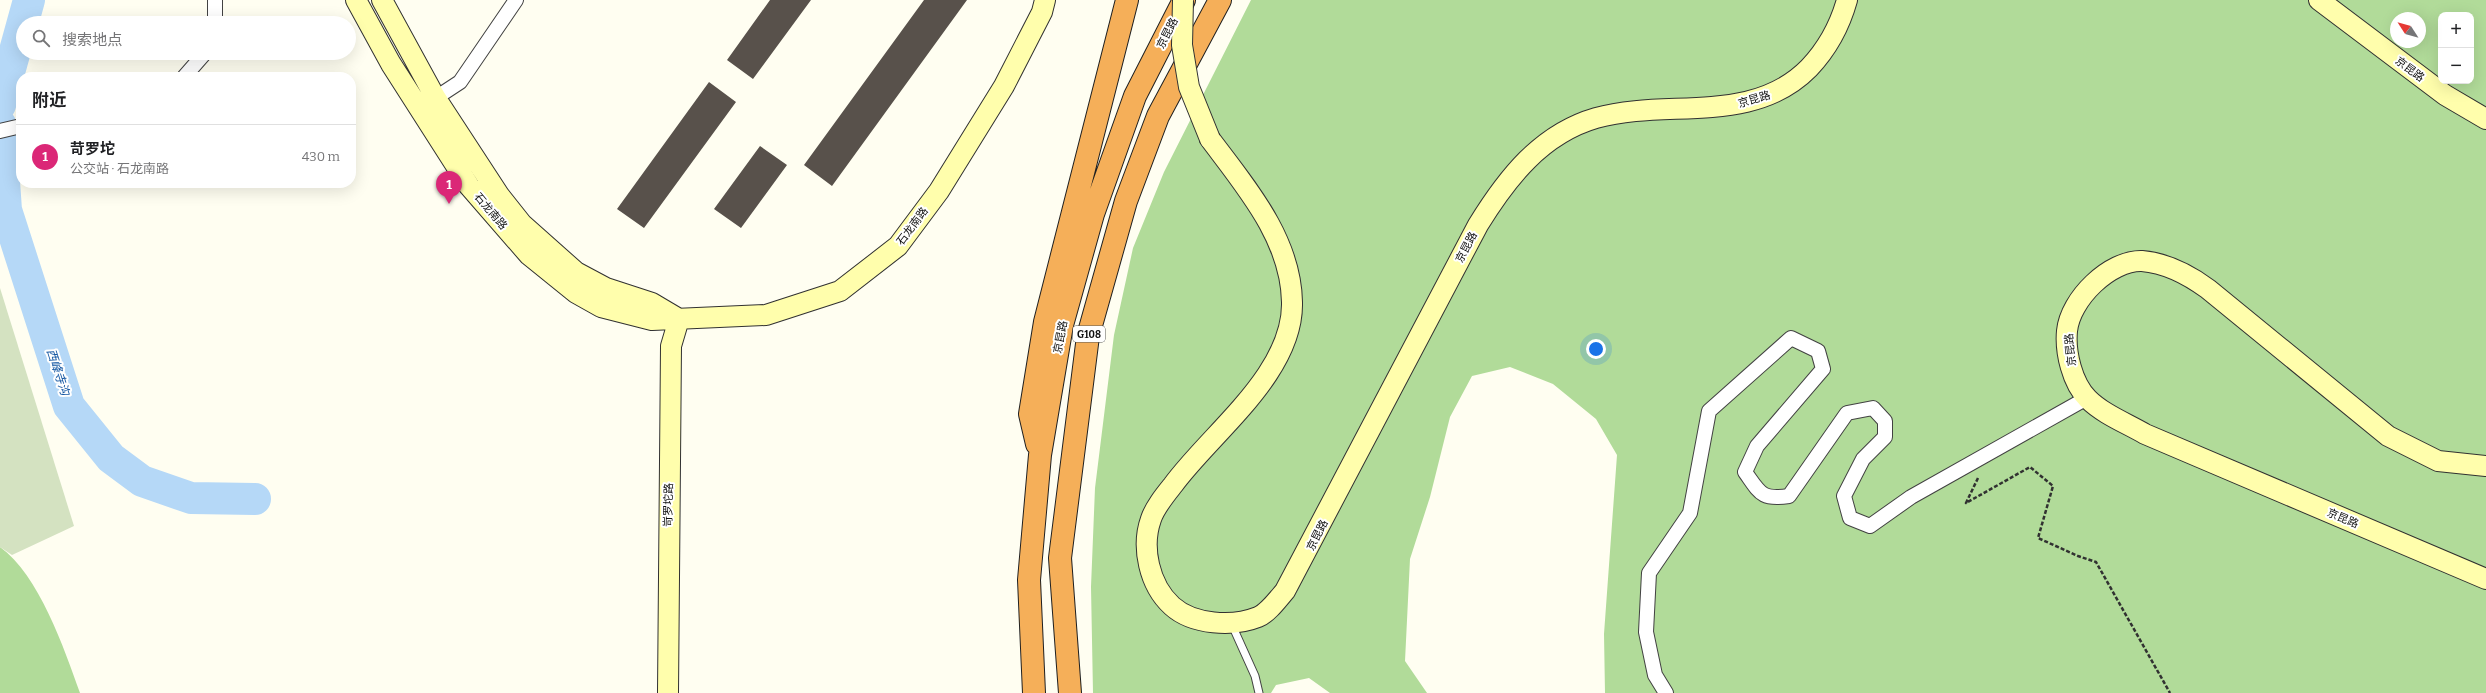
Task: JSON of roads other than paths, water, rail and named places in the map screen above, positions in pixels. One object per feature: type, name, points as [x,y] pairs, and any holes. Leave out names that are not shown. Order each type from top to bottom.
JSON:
[{"type":"highway","points":[[1040,455],[1030,414],[1045,322],[1127,0]]},
{"type":"highway","name":"京昆路","points":[[1034,693],[1029,580],[1040,455],[1062,325],[1093,214],[1135,96],[1183,0]]},
{"type":"highway","name":"G108","points":[[1070,693],[1060,558],[1088,336],[1126,201],[1158,116],[1220,0]]},
{"type":"main road","name":"石龙南路","points":[[356,0],[391,64],[478,197],[529,255],[576,293],[601,307],[652,320],[766,315],[840,291],[898,246],[939,191],[1004,86],[1042,12],[1045,0]]},
{"type":"main road","name":"石龙南路","points":[[382,0],[435,97],[499,195],[522,224],[576,272],[606,288],[652,304],[679,319]]},
{"type":"main road","name":"京昆路","points":[[1183,0],[1182,45],[1189,87],[1210,139],[1238,176],[1277,237],[1287,267],[1292,303],[1286,338],[1270,372],[1244,405],[1188,464],[1167,493],[1151,519],[1146,548],[1153,580],[1172,606],[1201,621],[1232,624],[1260,616],[1285,591],[1478,225],[1496,195],[1529,156],[1550,140],[1595,119],[1624,112],[1741,104],[1769,96],[1785,88],[1803,74],[1822,54],[1836,30],[1847,0]]},
{"type":"main road","name":"京昆路","points":[[2319,0],[2445,95],[2486,119]]},
{"type":"main road","name":"京昆路","points":[[2486,466],[2438,461],[2394,439],[2208,289],[2189,276],[2166,266],[2141,261],[2120,265],[2102,275],[2074,309],[2067,330],[2069,354],[2073,374],[2087,398],[2104,412],[2145,434],[2486,579]]},
{"type":"main road","name":"岢罗坨路","points":[[668,693],[671,346],[679,319]]},
{"type":"street","points":[[215,0],[215,16]]},
{"type":"street","points":[[420,109],[435,97],[460,82],[516,0]]},
{"type":"street","points":[[188,72],[199,60]]},
{"type":"street","points":[[0,131],[16,127]]},
{"type":"street","points":[[1666,693],[1655,675],[1646,632],[1649,573],[1690,513],[1709,411],[1791,338],[1818,350],[1823,369],[1757,446],[1745,472],[1760,494],[1771,498],[1789,496],[1847,413],[1873,408],[1885,421],[1885,437],[1862,459],[1844,496],[1850,518],[1870,526],[1911,496],[2087,398]]},
{"type":"lane","points":[[1232,624],[1255,676],[1259,693]]},
{"type":"waterway","name":"西峰寺沟","points":[[25,16],[29,0]]},
{"type":"waterway","name":"西峰寺沟","points":[[0,105],[16,47]]},
{"type":"waterway","name":"西峰寺沟","points":[[0,124],[6,210],[69,406],[111,458],[142,481],[191,498],[255,499]]},
{"type":"place","name":"苛罗坨","points":[[449,204]]}]
